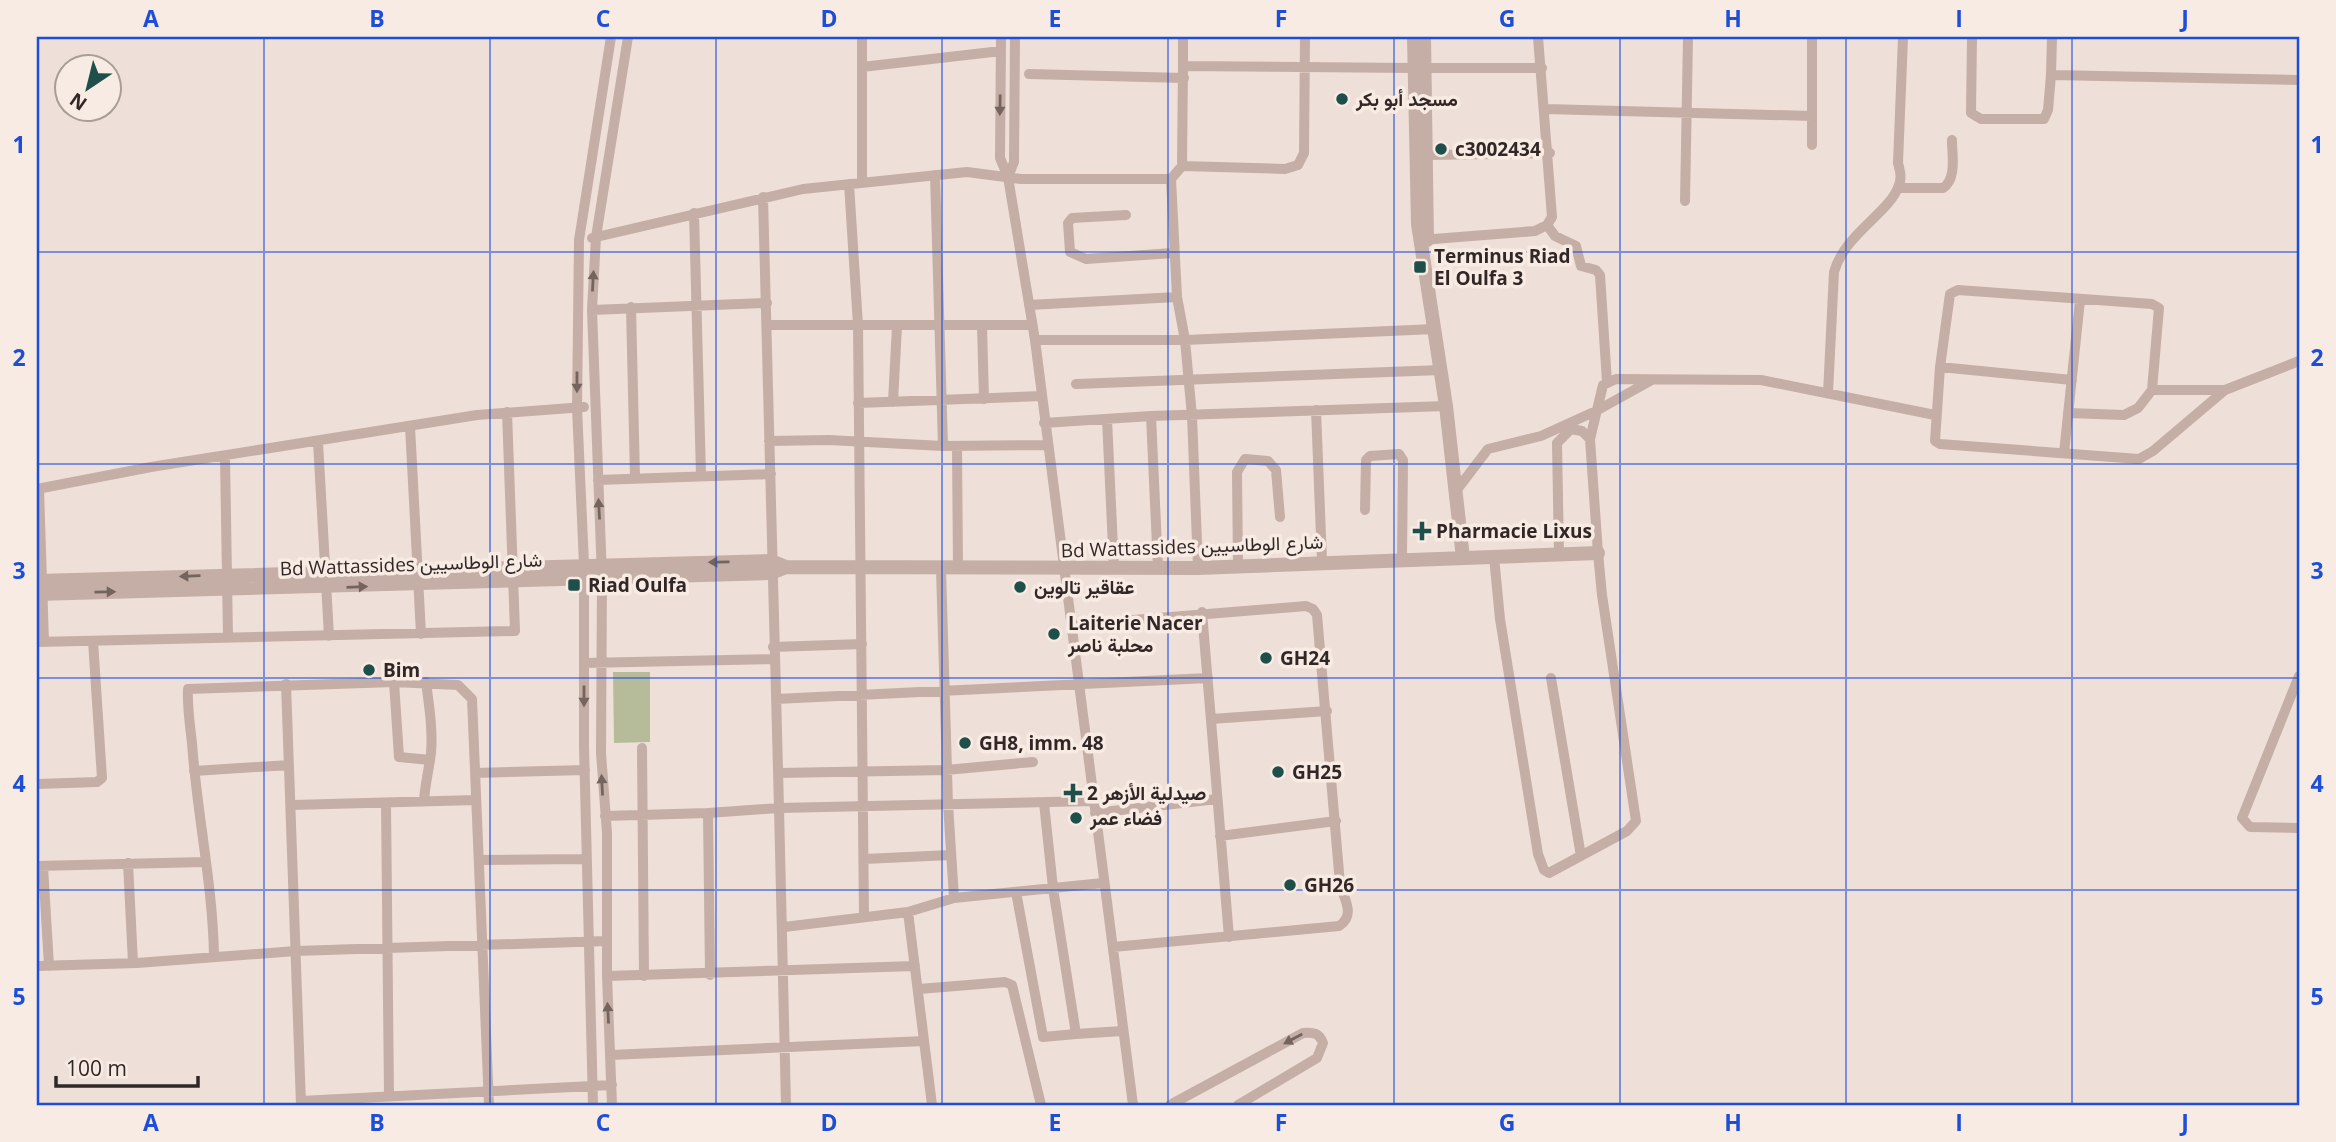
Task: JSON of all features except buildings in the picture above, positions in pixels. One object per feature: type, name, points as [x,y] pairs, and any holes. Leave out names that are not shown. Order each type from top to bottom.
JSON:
[{"type":"street","points":[[593,1105],[586,859],[584,571],[577,408],[579,240],[611,37]]},
{"type":"street","points":[[612,1105],[601,662],[602,570],[592,310],[596,237],[628,37]]},
{"type":"street","points":[[862,37],[862,183]]},
{"type":"street","points":[[1001,37],[1000,158],[1008,177],[1035,340],[1046,445],[1080,684],[1133,1105]]},
{"type":"street","points":[[1008,177],[1014,162],[1015,37]]},
{"type":"street","points":[[1183,37],[1182,166],[1171,179],[1173,253],[1192,416],[1198,568]]},
{"type":"street","points":[[1182,166],[1285,169],[1298,165],[1304,153],[1305,37]]},
{"type":"street","points":[[1414,37],[1420,68],[1427,155],[1424,255],[1446,406],[1463,558]]},
{"type":"street","points":[[1424,37],[1420,68],[1416,192],[1424,239]]},
{"type":"street","points":[[1424,239],[1535,231],[1547,225],[1554,209],[1538,37]]},
{"type":"street","points":[[1685,201],[1688,37]]},
{"type":"street","points":[[1812,37],[1812,145]]},
{"type":"street","points":[[1828,393],[1834,272],[1837,261],[1847,245],[1898,188],[1903,37]]},
{"type":"street","points":[[1972,37],[1971,113],[1980,119],[2044,119],[2048,110],[2052,37]]},
{"type":"street","points":[[862,67],[1001,51]]},
{"type":"street","points":[[606,65],[623,67]]},
{"type":"street","points":[[1183,66],[1542,68]]},
{"type":"street","points":[[1029,74],[1184,78]]},
{"type":"street","points":[[2051,75],[2299,80]]},
{"type":"street","points":[[1546,109],[1812,116]]},
{"type":"street","points":[[1898,188],[1943,188],[1948,185],[1952,176],[1952,140]]},
{"type":"street","points":[[1427,155],[1550,153]]},
{"type":"street","points":[[579,240],[763,197],[849,184],[967,172],[1008,177],[1171,179]]},
{"type":"street","points":[[935,176],[943,446]]},
{"type":"street","points":[[849,184],[858,325],[857,443],[864,917]]},
{"type":"street","points":[[763,197],[769,325],[771,567],[784,927],[786,1105]]},
{"type":"street","points":[[694,213],[701,475]]},
{"type":"street","points":[[1126,215],[1072,218],[1068,223],[1070,251],[1086,259],[1173,253]]},
{"type":"street","points":[[1494,557],[1500,619],[1540,864],[1546,872],[1553,872],[1628,831],[1636,816],[1598,554],[1590,439],[1599,394],[1606,382],[1598,272],[1581,265],[1576,246],[1555,236],[1547,225]]},
{"type":"street","points":[[2068,413],[2129,414],[2152,390],[2159,308],[2152,304],[1953,291],[1948,298],[1936,415],[1935,440],[1941,444],[2130,459],[2146,456],[2225,390],[2299,361]]},
{"type":"street","points":[[1029,305],[1177,297]]},
{"type":"street","points":[[2064,453],[2080,300]]},
{"type":"street","points":[[592,310],[767,303]]},
{"type":"street","points":[[631,307],[635,478]]},
{"type":"street","points":[[769,325],[1032,325]]},
{"type":"street","points":[[893,402],[897,326]]},
{"type":"street","points":[[982,326],[984,399]]},
{"type":"street","points":[[1035,340],[1185,340],[1435,329]]},
{"type":"street","points":[[1940,367],[2072,380]]},
{"type":"street","points":[[1076,384],[1441,370]]},
{"type":"street","points":[[1606,382],[1655,378],[1761,380],[1936,415]]},
{"type":"street","points":[[1456,491],[1488,449],[1541,436],[1596,411],[1655,378]]},
{"type":"street","points":[[2152,390],[2225,390]]},
{"type":"street","points":[[858,402],[1041,396]]},
{"type":"street","points":[[1044,424],[1151,416],[1446,406]]},
{"type":"street","points":[[507,412],[515,631],[41,642],[38,489],[150,467],[410,426],[507,412],[594,407]]},
{"type":"street","points":[[1316,410],[1322,562]]},
{"type":"street","points":[[1151,416],[1158,568]]},
{"type":"street","points":[[1107,419],[1114,569]]},
{"type":"street","points":[[410,426],[421,634]]},
{"type":"street","points":[[1559,555],[1557,443],[1564,433],[1575,428],[1590,439]]},
{"type":"street","points":[[769,441],[829,440],[943,446],[1046,445]]},
{"type":"street","points":[[318,442],[329,636]]},
{"type":"street","points":[[957,446],[958,569]]},
{"type":"street","points":[[1365,510],[1366,460],[1370,456],[1399,454],[1403,460],[1402,558]]},
{"type":"street","points":[[225,456],[228,638]]},
{"type":"street","points":[[1238,566],[1237,472],[1245,459],[1269,461],[1274,467],[1280,517]]},
{"type":"street","points":[[598,480],[771,474]]},
{"type":"street","name":"Bd Wattassides شارع الوطاسيين","points":[[39,587],[771,567],[1198,568],[1402,558],[1598,554]]},
{"type":"street","points":[[941,569],[946,769],[954,898]]},
{"type":"street","points":[[1072,625],[1202,612],[1306,606],[1313,609],[1317,615],[1340,884],[1349,912],[1344,922],[1339,926],[1113,947]]},
{"type":"street","points":[[1202,612],[1229,937]]},
{"type":"street","points":[[37,784],[97,782],[102,778],[93,641]]},
{"type":"street","points":[[584,663],[773,653],[862,644]]},
{"type":"street","points":[[2299,676],[2242,820],[2250,827],[2299,828]]},
{"type":"street","points":[[776,699],[1208,678]]},
{"type":"street","points":[[1551,678],[1581,856]]},
{"type":"street","points":[[394,682],[399,757],[429,760]]},
{"type":"street","points":[[214,957],[212,896],[204,862],[188,689],[394,682],[458,685],[472,699],[489,1105]]},
{"type":"street","points":[[424,801],[425,771],[432,738],[426,682]]},
{"type":"street","points":[[286,684],[301,1103],[612,1085]]},
{"type":"street","points":[[2287,705],[2299,710]]},
{"type":"street","points":[[1211,719],[1327,711]]},
{"type":"street","points":[[642,748],[643,976]]},
{"type":"street","points":[[778,773],[946,769],[1033,762]]},
{"type":"street","points":[[194,771],[289,765]]},
{"type":"street","points":[[475,773],[585,770]]},
{"type":"street","points":[[605,816],[642,817],[779,808],[948,804],[1044,803],[1094,807],[1217,799]]},
{"type":"street","points":[[292,806],[476,800]]},
{"type":"street","points":[[386,803],[389,1096]]},
{"type":"street","points":[[1044,803],[1053,888],[1076,1034]]},
{"type":"street","points":[[708,813],[710,975]]},
{"type":"street","points":[[1220,836],[1336,821]]},
{"type":"street","points":[[864,859],[951,855]]},
{"type":"street","points":[[479,860],[586,859]]},
{"type":"street","points":[[204,862],[40,866],[43,966],[133,963],[296,951],[607,941]]},
{"type":"street","points":[[128,863],[133,963]]},
{"type":"street","points":[[784,927],[908,912],[954,898],[1103,883]]},
{"type":"street","points":[[1016,892],[1044,1037],[1122,1031]]},
{"type":"street","points":[[908,912],[932,1105]]},
{"type":"street","points":[[607,976],[710,975],[915,966]]},
{"type":"street","points":[[919,989],[1005,982],[1012,985],[1041,1105]]},
{"type":"street","points":[[1170,1105],[1303,1034],[1312,1032],[1321,1037],[1323,1043],[1317,1058],[1238,1105]]},
{"type":"street","points":[[611,1055],[923,1041]]},
{"type":"green space","points":[[613,672],[650,672],[650,742],[614,743]]},
{"type":"place","name":"مسجد أبو بكر","points":[[1342,99]]},
{"type":"place","name":"c3002434","points":[[1441,149]]},
{"type":"place","name":"Terminus Riad El Oulfa 3","points":[[1420,267]]},
{"type":"place","name":"Pharmacie Lixus","points":[[1422,531]]},
{"type":"place","name":"Riad Oulfa","points":[[574,585]]},
{"type":"place","name":"عقاقير تالوين","points":[[1020,587]]},
{"type":"place","name":"Laiterie Nacer محلبة ناصر","points":[[1054,634]]},
{"type":"place","name":"GH24","points":[[1266,658]]},
{"type":"place","name":"Bim","points":[[369,670]]},
{"type":"place","name":"GH8, imm. 48","points":[[965,743]]},
{"type":"place","name":"GH25","points":[[1278,772]]},
{"type":"place","name":"صيدلية الأزهر 2","points":[[1073,793]]},
{"type":"place","name":"فضاء عمر","points":[[1076,818]]},
{"type":"place","name":"GH26","points":[[1290,885]]}]
